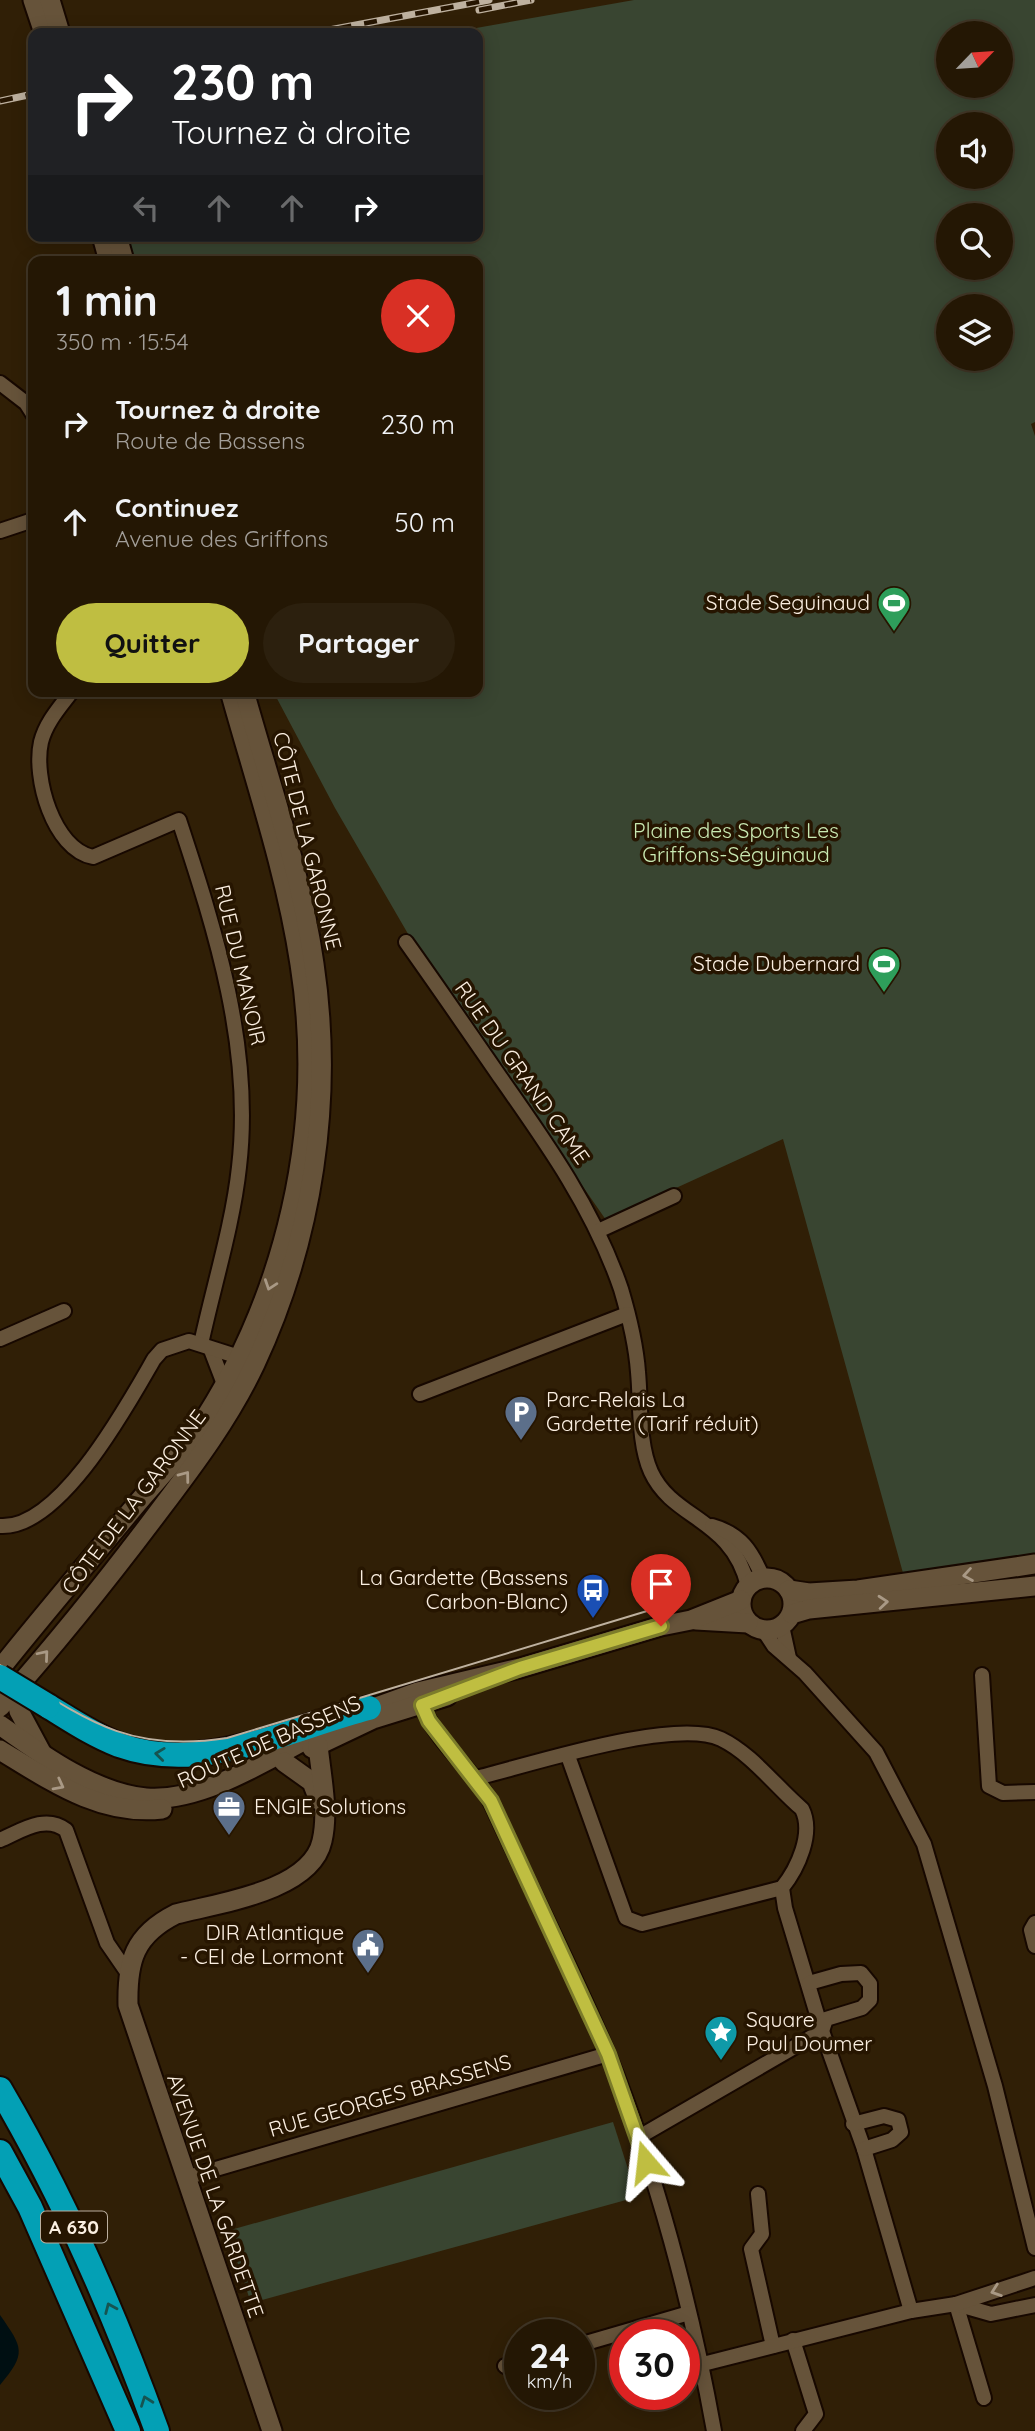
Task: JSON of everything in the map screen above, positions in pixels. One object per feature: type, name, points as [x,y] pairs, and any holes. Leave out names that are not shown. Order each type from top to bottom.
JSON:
[{"type":"highway","points":[[4,1674],[85,1729],[118,1744],[179,1756],[239,1747],[369,1708]]},
{"type":"highway","name":"A 630","points":[[0,2089],[57,2192],[92,2267],[157,2431]]},
{"type":"highway","name":"A 630","points":[[0,2152],[30,2207],[128,2431]]},
{"type":"highway","points":[[88,2342],[115,2431]]},
{"type":"main road","points":[[33,0],[42,28]]},
{"type":"main road","points":[[50,0],[58,28]]},
{"type":"main road","name":"CÔTE DE LA GARONNE","points":[[0,1707],[4,1674],[193,1436],[239,1357],[270,1286],[287,1228],[300,1163],[307,1098],[307,1031],[300,965],[287,900],[232,697]]},
{"type":"main road","name":"CÔTE DE LA GARONNE","points":[[4,1674],[141,1535],[208,1446],[245,1383],[284,1292],[301,1231],[315,1164],[321,1097],[321,1029],[314,962],[301,896],[246,697]]},
{"type":"main road","points":[[789,1590],[809,1593],[858,1590],[1035,1564]]},
{"type":"main road","points":[[691,1620],[751,1588],[778,1580],[793,1598],[772,1623]]},
{"type":"main road","points":[[0,1725],[41,1753],[100,1786],[148,1798],[183,1795],[218,1783],[369,1708],[418,1692],[520,1668],[661,1626],[691,1620],[772,1623],[809,1609],[981,1594],[1035,1586]]},
{"type":"main road","points":[[751,1588],[744,1616],[772,1623]]},
{"type":"main road","name":"ROUTE DE BASSENS","points":[[0,1751],[95,1803],[125,1810],[186,1806],[373,1719],[422,1705],[520,1668]]},
{"type":"main road","points":[[4,1674],[19,1711],[41,1753]]},
{"type":"main road","name":"AVENUE DE LA GARDETTE","points":[[272,2431],[128,2005],[127,1972],[138,1944],[162,1922],[176,1914],[280,1885],[310,1866],[322,1843],[325,1814],[318,1745]]},
{"type":"main road","points":[[284,1762],[312,1782],[325,1814]]},
{"type":"street","points":[[0,383],[28,406]]},
{"type":"street","points":[[0,531],[28,522]]},
{"type":"street","name":"RUE DU MANOIR","points":[[67,697],[50,720],[41,743],[39,785],[55,823],[82,855],[93,857],[178,820],[222,965],[240,1044],[243,1097],[239,1169],[206,1347]]},
{"type":"street","name":"RUE DU GRAND CAME","points":[[406,942],[538,1129],[578,1191],[598,1231],[627,1314],[638,1368],[649,1468],[661,1489],[712,1526],[729,1531],[738,1538],[754,1557],[751,1588]]},
{"type":"street","points":[[598,1231],[674,1196]]},
{"type":"street","points":[[0,1339],[64,1311]]},
{"type":"street","points":[[420,1394],[627,1314]]},
{"type":"street","points":[[0,1526],[30,1519],[83,1469],[112,1434],[154,1359],[162,1350],[177,1343],[206,1347],[239,1357],[245,1383]]},
{"type":"street","points":[[206,1347],[224,1384]]},
{"type":"street","points":[[772,1623],[774,1646],[789,1658],[876,1752],[924,1844],[995,2087],[1035,2248]]},
{"type":"street","points":[[982,1675],[989,1786],[1003,1793],[1035,1793]]},
{"type":"street","points":[[422,1705],[429,1721],[491,1801],[608,2054],[639,2137],[704,2364],[714,2431]]},
{"type":"street","points":[[475,1778],[568,1756],[665,1734],[690,1732],[719,1738],[739,1750],[802,1809],[808,1821],[793,1875],[782,1888],[642,1924],[626,1918],[568,1756]]},
{"type":"street","points":[[0,1840],[42,1822],[60,1825],[66,1830],[107,1943],[127,1972]]},
{"type":"street","points":[[782,1888],[822,2031],[864,2149],[911,2311]]},
{"type":"street","points":[[1035,1923],[1031,1930],[1035,1946]]},
{"type":"street","points":[[639,2137],[822,2031],[826,2019],[862,2008],[870,2000],[870,1984],[861,1973],[841,1974],[809,1983]]},
{"type":"street","name":"RUE GEORGES BRASSENS","points":[[185,2178],[608,2054]]},
{"type":"street","points":[[853,2124],[884,2116],[898,2120],[901,2132],[892,2140],[864,2149]]},
{"type":"street","points":[[758,2194],[762,2234],[751,2249],[773,2346]]},
{"type":"street","points":[[704,2364],[911,2311],[956,2304],[1035,2278]]},
{"type":"street","points":[[956,2304],[991,2314],[1035,2305]]},
{"type":"street","points":[[956,2304],[984,2398]]},
{"type":"street","points":[[595,2340],[689,2312]]},
{"type":"street","points":[[793,2340],[816,2414],[803,2431]]},
{"type":"green space","name":"Plaine des Sports Les Griffons-Séguinaud","points":[[634,0],[1035,0],[1035,422],[1031,424],[1035,436],[1035,1554],[958,1568],[903,1573],[783,1139],[606,1220],[411,939],[335,808],[276,697],[483,697],[483,256],[134,256],[130,242],[483,242],[483,28],[476,28]]},
{"type":"green space","points":[[613,2122],[637,2197],[251,2303],[227,2231]]},
{"type":"shaded area","points":[[0,2315],[19,2350],[15,2365],[0,2385]]},
{"type":"tram line","points":[[0,1665],[56,1701],[106,1727],[132,1736],[160,1741],[191,1742],[227,1738],[657,1608]]},
{"type":"railway","points":[[340,28],[489,0]]},
{"type":"railway","points":[[479,10],[531,0]]},
{"type":"railway","points":[[0,101],[28,95]]},
{"type":"place","name":"Stade Seguinaud","points":[[894,633]]},
{"type":"place","name":"Stade Dubernard","points":[[884,994]]},
{"type":"place","name":"Parc-Relais La Gardette (Tarif réduit)","points":[[521,1442]]},
{"type":"place","name":"La Gardette (Bassens Carbon-Blanc)","points":[[593,1620]]},
{"type":"place","name":"ENGIE Solutions","points":[[229,1837]]},
{"type":"place","name":"DIR Atlantique - CEI de Lormont","points":[[368,1975]]},
{"type":"place","name":"Square Paul Doumer","points":[[721,2062]]},
{"type":"route","points":[[646,2162],[608,2054],[491,1801],[429,1721],[422,1705],[520,1668],[661,1626]]}]
